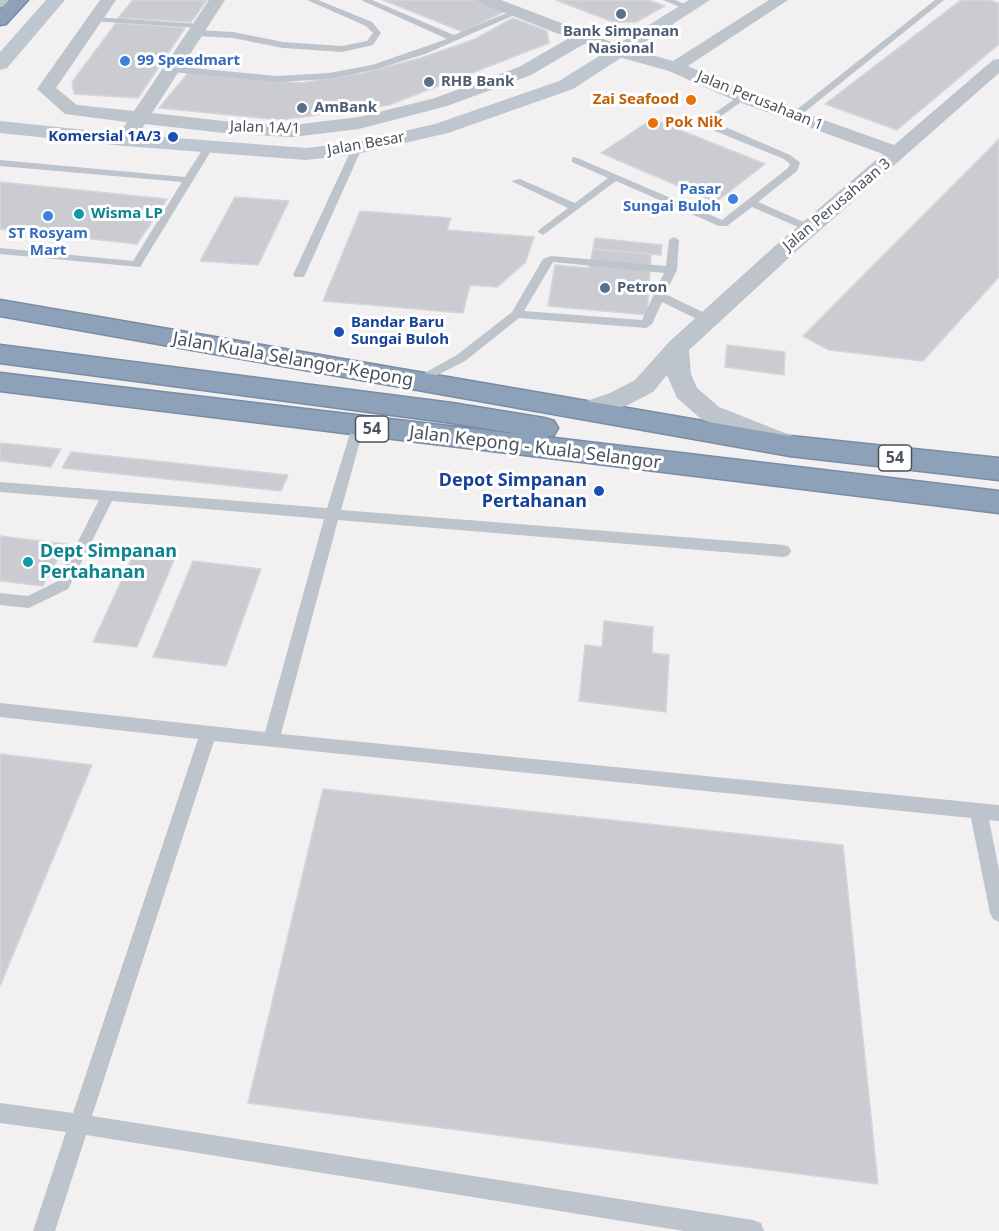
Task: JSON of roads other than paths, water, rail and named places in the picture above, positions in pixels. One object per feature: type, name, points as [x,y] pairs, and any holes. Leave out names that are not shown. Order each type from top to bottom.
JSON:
[{"type":"highway","points":[[0,20],[19,0]]},
{"type":"highway","name":"Jalan Kuala Selangor-Kepong","points":[[0,308],[587,410]]},
{"type":"highway","points":[[0,354],[452,413],[626,441],[744,474]]},
{"type":"highway","name":"Jalan Kepong - Kuala Selangor","points":[[0,382],[744,474],[999,502]]},
{"type":"highway","name":"54","points":[[587,410],[790,446],[999,469]]},
{"type":"street","points":[[0,64],[56,0]]},
{"type":"street","name":"Jalan 1A/1","points":[[108,0],[46,89],[72,110],[233,128],[293,131],[359,123],[441,102],[525,71],[583,37]]},
{"type":"street","points":[[125,140],[217,0]]},
{"type":"street","name":"Jalan Perusahaan 1","points":[[486,0],[621,52],[675,67],[793,117],[898,153]]},
{"type":"street","points":[[675,67],[780,0]]},
{"type":"street","name":"Jalan Besar","points":[[0,127],[125,140],[306,154],[357,148],[441,129],[566,85],[695,4]]},
{"type":"street","points":[[622,31],[643,38]]},
{"type":"street","name":"Jalan Perusahaan 3","points":[[587,410],[619,399],[644,386],[677,348],[809,228],[999,64]]},
{"type":"street","points":[[677,348],[679,374],[686,392],[710,413],[790,446]]},
{"type":"lane","points":[[94,19],[198,30],[283,45],[342,49],[370,43],[377,33],[369,24],[311,0]]},
{"type":"lane","points":[[365,0],[455,39]]},
{"type":"lane","points":[[667,0],[695,4]]},
{"type":"lane","points":[[793,117],[940,0]]},
{"type":"lane","points":[[171,69],[277,79],[319,77],[374,67],[455,39],[517,12]]},
{"type":"lane","points":[[575,160],[723,224],[793,169],[795,163],[787,157],[711,124],[713,118],[742,97]]},
{"type":"lane","points":[[0,251],[136,265],[209,146]]},
{"type":"lane","points":[[299,275],[357,148]]},
{"type":"lane","points":[[0,163],[188,180]]},
{"type":"lane","points":[[543,232],[615,177]]},
{"type":"lane","points":[[516,181],[576,207]]},
{"type":"lane","points":[[750,202],[809,228]]},
{"type":"lane","points":[[516,314],[643,325],[648,322],[671,270],[674,240]]},
{"type":"lane","points":[[416,381],[461,358],[516,314],[550,259],[671,270]]},
{"type":"lane","points":[[660,296],[709,320]]},
{"type":"lane","points":[[271,740],[358,427]]},
{"type":"lane","points":[[0,487],[784,551]]},
{"type":"lane","points":[[0,599],[29,602],[63,585],[107,496]]},
{"type":"lane","points":[[0,710],[271,740],[999,813]]},
{"type":"lane","points":[[44,1231],[208,733]]},
{"type":"lane","points":[[978,810],[999,913]]},
{"type":"lane","points":[[0,1113],[753,1231]]},
{"type":"place","name":"Bank Simpanan Nasional","points":[[621,14]]},
{"type":"place","name":"99 Speedmart","points":[[125,61]]},
{"type":"place","name":"RHB Bank","points":[[429,82]]},
{"type":"place","name":"Zai Seafood","points":[[691,100]]},
{"type":"place","name":"AmBank","points":[[302,108]]},
{"type":"place","name":"Pok Nik","points":[[653,123]]},
{"type":"place","name":"Komersial 1A/3","points":[[173,137]]},
{"type":"place","name":"Pasar Sungai Buloh","points":[[733,199]]},
{"type":"place","name":"Wisma LP","points":[[79,214]]},
{"type":"place","name":"ST Rosyam Mart","points":[[48,216]]},
{"type":"place","name":"Petron","points":[[605,288]]},
{"type":"place","name":"Bandar Baru Sungai Buloh","points":[[339,332]]},
{"type":"place","name":"Depot Simpanan Pertahanan","points":[[599,491]]},
{"type":"place","name":"Dept Simpanan Pertahanan","points":[[28,562]]}]
